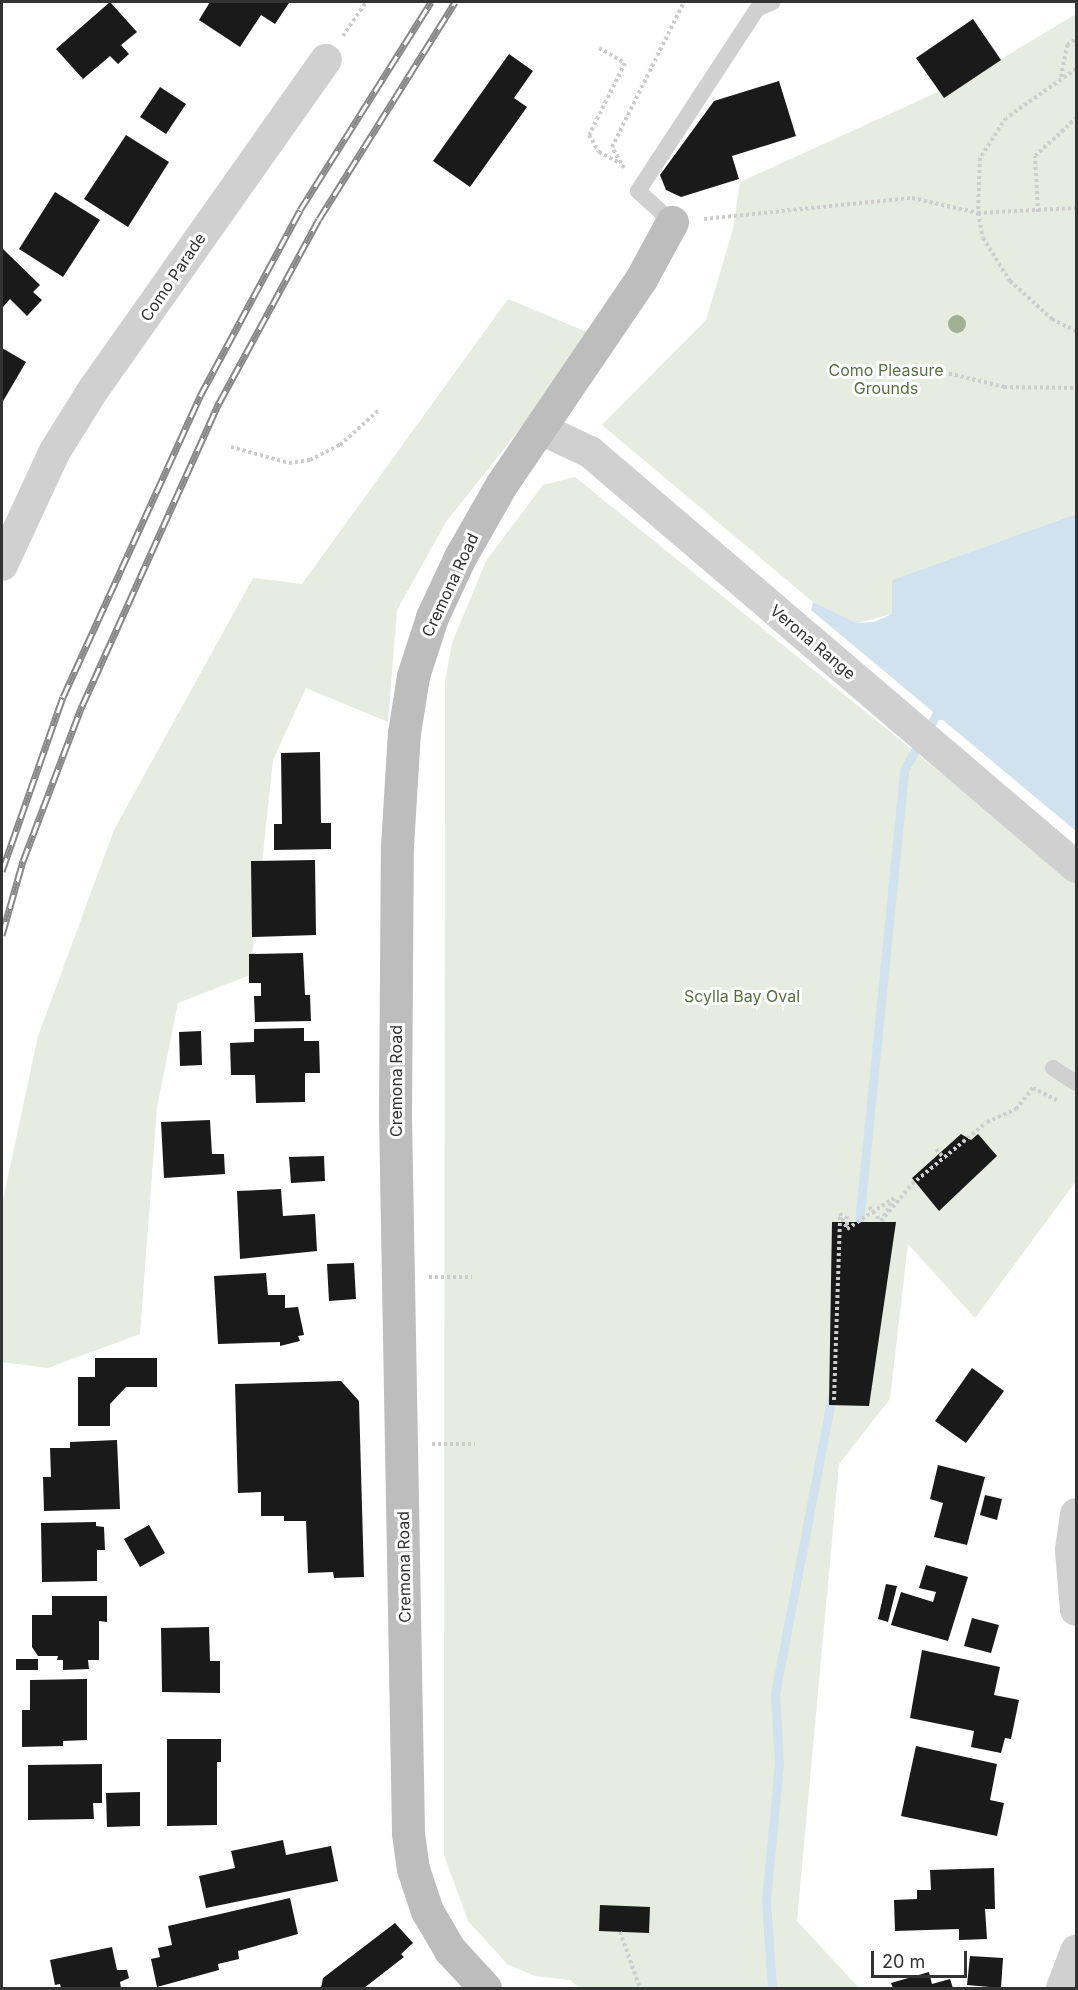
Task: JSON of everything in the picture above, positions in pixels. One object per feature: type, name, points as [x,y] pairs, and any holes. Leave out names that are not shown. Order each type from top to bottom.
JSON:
[{"type":"street","name":"Como Parade","points":[[2,565],[55,452],[93,390],[326,60]]},
{"type":"street","name":"Cremona Road","points":[[485,1989],[450,1950],[433,1920],[413,1869],[408,1813],[399,1277],[397,846],[404,733],[411,687],[432,617],[460,557],[501,485],[641,279],[672,222]]},
{"type":"street","name":"Verona Range","points":[[541,429],[590,453],[1077,867]]},
{"type":"street","points":[[1077,1514],[1071,1551],[1077,1610]]},
{"type":"street","points":[[1062,1989],[1077,1951]]},
{"type":"lane","points":[[672,222],[638,191],[757,9],[773,2]]},
{"type":"lane","points":[[1053,1068],[1077,1083]]},
{"type":"path","points":[[326,60],[366,2]]},
{"type":"path","points":[[612,147],[684,2]]},
{"type":"path","points":[[1060,78],[1067,45],[1077,39]]},
{"type":"path","points":[[599,48],[625,63],[589,135],[599,152],[620,163]]},
{"type":"path","points":[[1077,69],[1060,78],[1006,118],[980,158],[978,213],[983,238],[1010,281],[1052,320],[1077,331]]},
{"type":"path","points":[[1038,212],[1035,156],[1077,118]]},
{"type":"path","points":[[672,222],[912,198],[978,213],[1038,212],[1077,208]]},
{"type":"path","points":[[914,365],[1004,387],[1077,388]]},
{"type":"path","points":[[231,447],[289,463],[310,460],[339,445],[381,408]]},
{"type":"path","points":[[881,1221],[912,1184],[987,1122],[1016,1109],[1033,1088],[1053,1101],[1065,1100]]},
{"type":"path","points":[[936,1149],[943,1157]]},
{"type":"path","points":[[848,1228],[894,1198],[881,1221]]},
{"type":"path","points":[[869,1207],[881,1221]]},
{"type":"path","points":[[834,1400],[840,1213],[848,1228]]},
{"type":"path","points":[[847,1214],[848,1228]]},
{"type":"path","points":[[399,1277],[472,1276]]},
{"type":"path","points":[[402,1444],[475,1444]]},
{"type":"path","points":[[620,1932],[640,1989]]},
{"type":"green space","name":"Como Pleasure Grounds","points":[[1076,14],[1076,514],[892,580],[892,614],[857,623],[813,602],[602,425],[706,320],[733,229],[740,182],[973,76]]},
{"type":"green space","points":[[508,299],[594,335],[446,522],[397,610],[388,722],[306,688],[273,760],[250,975],[178,1003],[157,1108],[140,1334],[48,1368],[2,1362],[2,1204],[38,1036],[114,830],[253,578],[302,584]]},
{"type":"green space","name":"Scylla Bay Oval","points":[[575,477],[1076,882],[1076,1181],[975,1318],[908,1244],[890,1399],[839,1464],[797,1921],[859,1988],[579,1988],[570,1980],[535,1976],[507,1964],[468,1921],[444,1855],[445,682],[452,643],[486,561],[543,485]]},
{"type":"water","points":[[1076,514],[1076,831],[811,610],[813,602],[857,623],[874,622],[892,614],[892,580]]},
{"type":"building","points":[[110,2],[137,32],[121,45],[129,54],[118,64],[110,56],[83,79],[56,49]]},
{"type":"building","points":[[210,2],[289,3],[275,24],[261,15],[240,47],[199,20]]},
{"type":"building","points":[[973,19],[1001,60],[944,98],[916,58]]},
{"type":"building","points":[[509,54],[533,71],[514,98],[527,107],[470,187],[433,161]]},
{"type":"building","points":[[779,81],[796,136],[732,156],[739,179],[681,197],[666,190],[660,175],[714,101]]},
{"type":"building","points":[[160,87],[186,104],[166,134],[140,117]]},
{"type":"building","points":[[126,135],[169,162],[128,227],[84,199]]},
{"type":"building","points":[[55,192],[100,220],[63,277],[19,249]]},
{"type":"building","points":[[2,248],[40,285],[33,292],[42,300],[27,316],[10,299],[2,308]]},
{"type":"building","points":[[2,348],[26,362],[2,403]]},
{"type":"building","points":[[320,752],[321,823],[331,823],[331,849],[274,850],[274,824],[282,824],[281,753]]},
{"type":"building","points":[[315,860],[316,935],[252,937],[251,861]]},
{"type":"building","points":[[303,953],[305,995],[310,995],[311,1021],[255,1022],[254,996],[261,996],[261,983],[249,983],[249,954]]},
{"type":"building","points":[[304,1028],[304,1041],[319,1041],[320,1073],[305,1073],[305,1102],[256,1103],[255,1075],[231,1075],[230,1043],[254,1042],[254,1029]]},
{"type":"building","points":[[201,1031],[202,1065],[180,1066],[179,1032]]},
{"type":"building","points":[[210,1120],[212,1154],[224,1154],[225,1174],[164,1178],[161,1122]]},
{"type":"building","points":[[961,1134],[971,1140],[978,1134],[997,1156],[939,1211],[912,1178]]},
{"type":"building","points":[[324,1156],[325,1181],[291,1183],[289,1157]]},
{"type":"building","points":[[281,1189],[283,1216],[315,1214],[317,1251],[240,1259],[237,1191]]},
{"type":"building","points":[[832,1222],[896,1222],[869,1406],[829,1405]]},
{"type":"building","points":[[354,1263],[356,1299],[329,1301],[327,1264]]},
{"type":"building","points":[[266,1273],[268,1295],[285,1295],[285,1308],[298,1307],[304,1335],[298,1336],[300,1341],[280,1346],[280,1342],[218,1344],[214,1276]]},
{"type":"building","points":[[95,1358],[157,1358],[157,1387],[126,1387],[110,1404],[110,1426],[78,1426],[78,1377],[95,1377]]},
{"type":"building","points":[[972,1368],[1004,1391],[966,1443],[935,1421]]},
{"type":"building","points":[[341,1381],[359,1401],[364,1577],[334,1578],[333,1572],[308,1573],[306,1521],[284,1521],[284,1516],[261,1516],[261,1492],[238,1493],[235,1384]]},
{"type":"building","points":[[117,1440],[120,1509],[44,1511],[43,1477],[51,1477],[50,1448],[70,1448],[70,1442]]},
{"type":"building","points":[[938,1465],[985,1477],[967,1545],[934,1537],[943,1503],[930,1499]]},
{"type":"building","points":[[985,1495],[1002,1499],[997,1520],[980,1515]]},
{"type":"building","points":[[96,1522],[96,1526],[104,1527],[105,1550],[97,1550],[97,1581],[42,1582],[41,1523]]},
{"type":"building","points":[[149,1525],[165,1553],[140,1567],[124,1539]]},
{"type":"building","points":[[926,1565],[968,1577],[948,1641],[891,1625],[901,1592],[933,1602],[936,1592],[919,1588]]},
{"type":"building","points":[[886,1584],[897,1586],[888,1622],[878,1619]]},
{"type":"building","points":[[52,1596],[107,1596],[107,1622],[99,1621],[99,1660],[88,1660],[89,1669],[63,1670],[63,1660],[57,1660],[58,1656],[38,1656],[32,1647],[32,1615],[52,1615]]},
{"type":"building","points":[[972,1618],[999,1625],[991,1653],[964,1646]]},
{"type":"building","points":[[209,1627],[210,1661],[220,1661],[220,1693],[162,1692],[161,1628]]},
{"type":"building","points":[[922,1650],[1000,1667],[994,1695],[1019,1700],[1011,1739],[1005,1738],[1001,1753],[971,1747],[974,1731],[910,1718]]},
{"type":"building","points":[[16,1659],[38,1659],[38,1670],[16,1670]]},
{"type":"building","points":[[87,1679],[87,1740],[63,1741],[63,1746],[22,1747],[22,1710],[30,1710],[30,1680]]},
{"type":"building","points":[[167,1739],[221,1739],[221,1762],[217,1762],[217,1825],[167,1826]]},
{"type":"building","points":[[916,1746],[997,1764],[990,1800],[1004,1803],[997,1836],[901,1816]]},
{"type":"building","points":[[102,1764],[102,1803],[93,1803],[94,1819],[28,1820],[28,1765]]},
{"type":"building","points":[[140,1792],[140,1826],[107,1827],[106,1793]]},
{"type":"building","points":[[283,1840],[286,1855],[331,1846],[338,1881],[206,1908],[199,1876],[235,1868],[231,1851]]},
{"type":"building","points":[[994,1868],[995,1909],[985,1909],[987,1939],[959,1940],[959,1929],[895,1931],[894,1900],[917,1899],[917,1890],[931,1890],[930,1870]]},
{"type":"building","points":[[290,1898],[298,1934],[238,1951],[239,1959],[218,1964],[219,1970],[157,1987],[151,1959],[160,1957],[158,1948],[172,1945],[168,1926]]},
{"type":"building","points":[[600,1905],[650,1907],[649,1933],[599,1931]]},
{"type":"building","points":[[395,1923],[413,1943],[401,1954],[404,1957],[364,1988],[321,1988],[323,1978]]},
{"type":"building","points":[[112,1947],[117,1970],[127,1970],[129,1978],[120,1982],[121,1988],[61,1988],[60,1984],[55,1985],[50,1960]]},
{"type":"building","points":[[970,1956],[1003,1958],[1001,1988],[967,1985]]},
{"type":"building","points":[[929,1972],[932,1984],[950,1979],[953,1988],[893,1988],[891,1983]]},
{"type":"waterway","points":[[858,1233],[904,770],[936,715],[948,715]]},
{"type":"waterway","points":[[772,1988],[766,1901],[779,1764],[775,1694],[832,1395]]},
{"type":"railway","points":[[2,871],[63,697],[200,396],[300,210],[431,2]]},
{"type":"railway","points":[[2,935],[23,861],[82,706],[219,403],[319,219],[455,2]]}]
